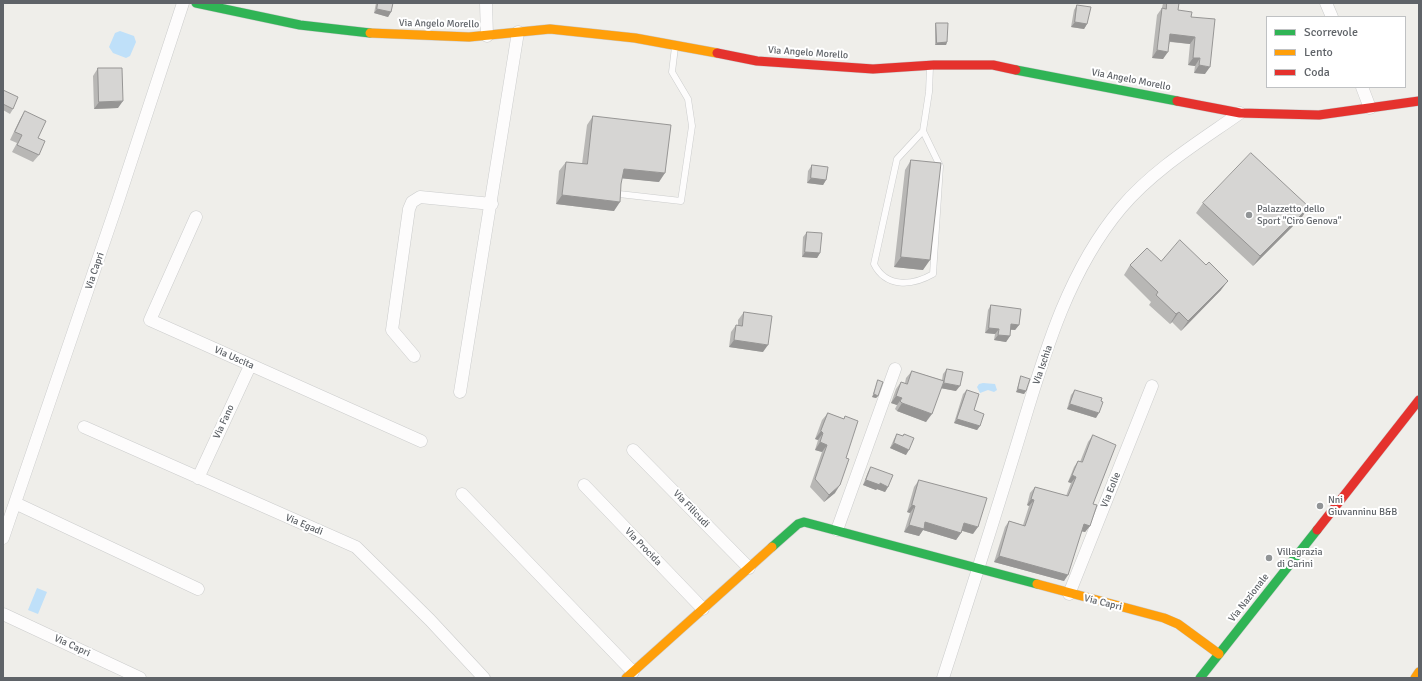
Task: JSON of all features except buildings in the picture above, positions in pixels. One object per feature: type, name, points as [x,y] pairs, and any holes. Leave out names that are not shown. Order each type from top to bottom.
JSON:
[{"type":"street","name":"Via Capri","points":[[3,538],[116,209],[183,3]]},
{"type":"street","name":"Via Angelo Morello","points":[[196,3],[288,22],[339,30],[469,37],[550,29],[635,38],[757,61],[873,69],[993,65],[1240,113],[1319,115],[1419,101]]},
{"type":"street","points":[[486,3],[487,36]]},
{"type":"street","points":[[1326,3],[1332,16]]},
{"type":"street","points":[[460,392],[492,204],[518,32]]},
{"type":"street","points":[[1362,88],[1370,108]]},
{"type":"street","name":"Via Ischia","points":[[943,678],[1038,378],[1062,308],[1093,248],[1121,207],[1162,169],[1240,113]]},
{"type":"street","points":[[414,356],[392,330],[409,209],[412,202],[420,197],[492,204]]},
{"type":"street","name":"Via Uscita","points":[[196,218],[150,320],[250,366],[421,441]]},
{"type":"street","name":"Via Fano","points":[[198,478],[250,366]]},
{"type":"street","points":[[837,530],[895,369]]},
{"type":"street","name":"Via Eolie","points":[[1069,594],[1152,386]]},
{"type":"street","name":"Via Nazionale","points":[[1200,678],[1419,400]]},
{"type":"street","name":"Via Egadi","points":[[84,427],[356,547],[430,620],[484,678]]},
{"type":"street","name":"Via Filicudi","points":[[633,450],[749,568]]},
{"type":"street","name":"Via Procida","points":[[584,485],[703,609]]},
{"type":"street","points":[[462,494],[630,675],[749,568]]},
{"type":"street","points":[[14,503],[198,589]]},
{"type":"street","name":"Via Capri","points":[[749,568],[798,524],[804,522],[811,523],[1069,594],[1164,618],[1178,624],[1219,654]]},
{"type":"street","name":"Via Capri","points":[[3,614],[140,678]]},
{"type":"street","points":[[1415,678],[1419,672]]},
{"type":"lane","points":[[619,194],[681,201],[692,126],[688,99],[672,72],[675,46]]},
{"type":"lane","points":[[923,131],[940,166],[933,274],[923,280],[907,282],[890,281],[879,274],[874,264],[897,159],[923,131],[929,92],[930,66]]},
{"type":"water","points":[[120,31],[134,36],[136,42],[130,56],[126,58],[113,53],[109,47],[115,33]]},
{"type":"water","points":[[979,384],[995,384],[997,390],[994,392],[988,390],[980,393],[977,387]]},
{"type":"water","points":[[37,588],[47,592],[38,614],[28,610]]},
{"type":"traffic: fast","points":[[196,3],[300,25],[370,33]]},
{"type":"traffic: fast","points":[[1016,70],[1177,101]]},
{"type":"traffic: fast","points":[[772,547],[798,524],[804,522],[1037,584]]},
{"type":"traffic: fast","points":[[1200,678],[1317,530]]},
{"type":"traffic: slow","points":[[370,33],[469,37],[550,29],[635,38],[717,53]]},
{"type":"traffic: slow","points":[[626,678],[772,547]]},
{"type":"traffic: slow","points":[[1037,584],[1164,618],[1178,624],[1219,654]]},
{"type":"traffic: slow","points":[[1415,678],[1419,672]]},
{"type":"traffic: jam","points":[[717,53],[757,61],[873,69],[934,65],[993,65],[1016,70]]},
{"type":"traffic: jam","points":[[1177,101],[1240,113],[1319,115],[1419,101]]},
{"type":"traffic: jam","points":[[1317,530],[1419,400]]},
{"type":"place","name":"Palazzetto dello Sport \"Ciro Genova\"","points":[[1249,215]]},
{"type":"place","name":"Nni Giuvanninu B&B","points":[[1320,506]]},
{"type":"place","name":"Villagrazia di Carini","points":[[1269,558]]}]
